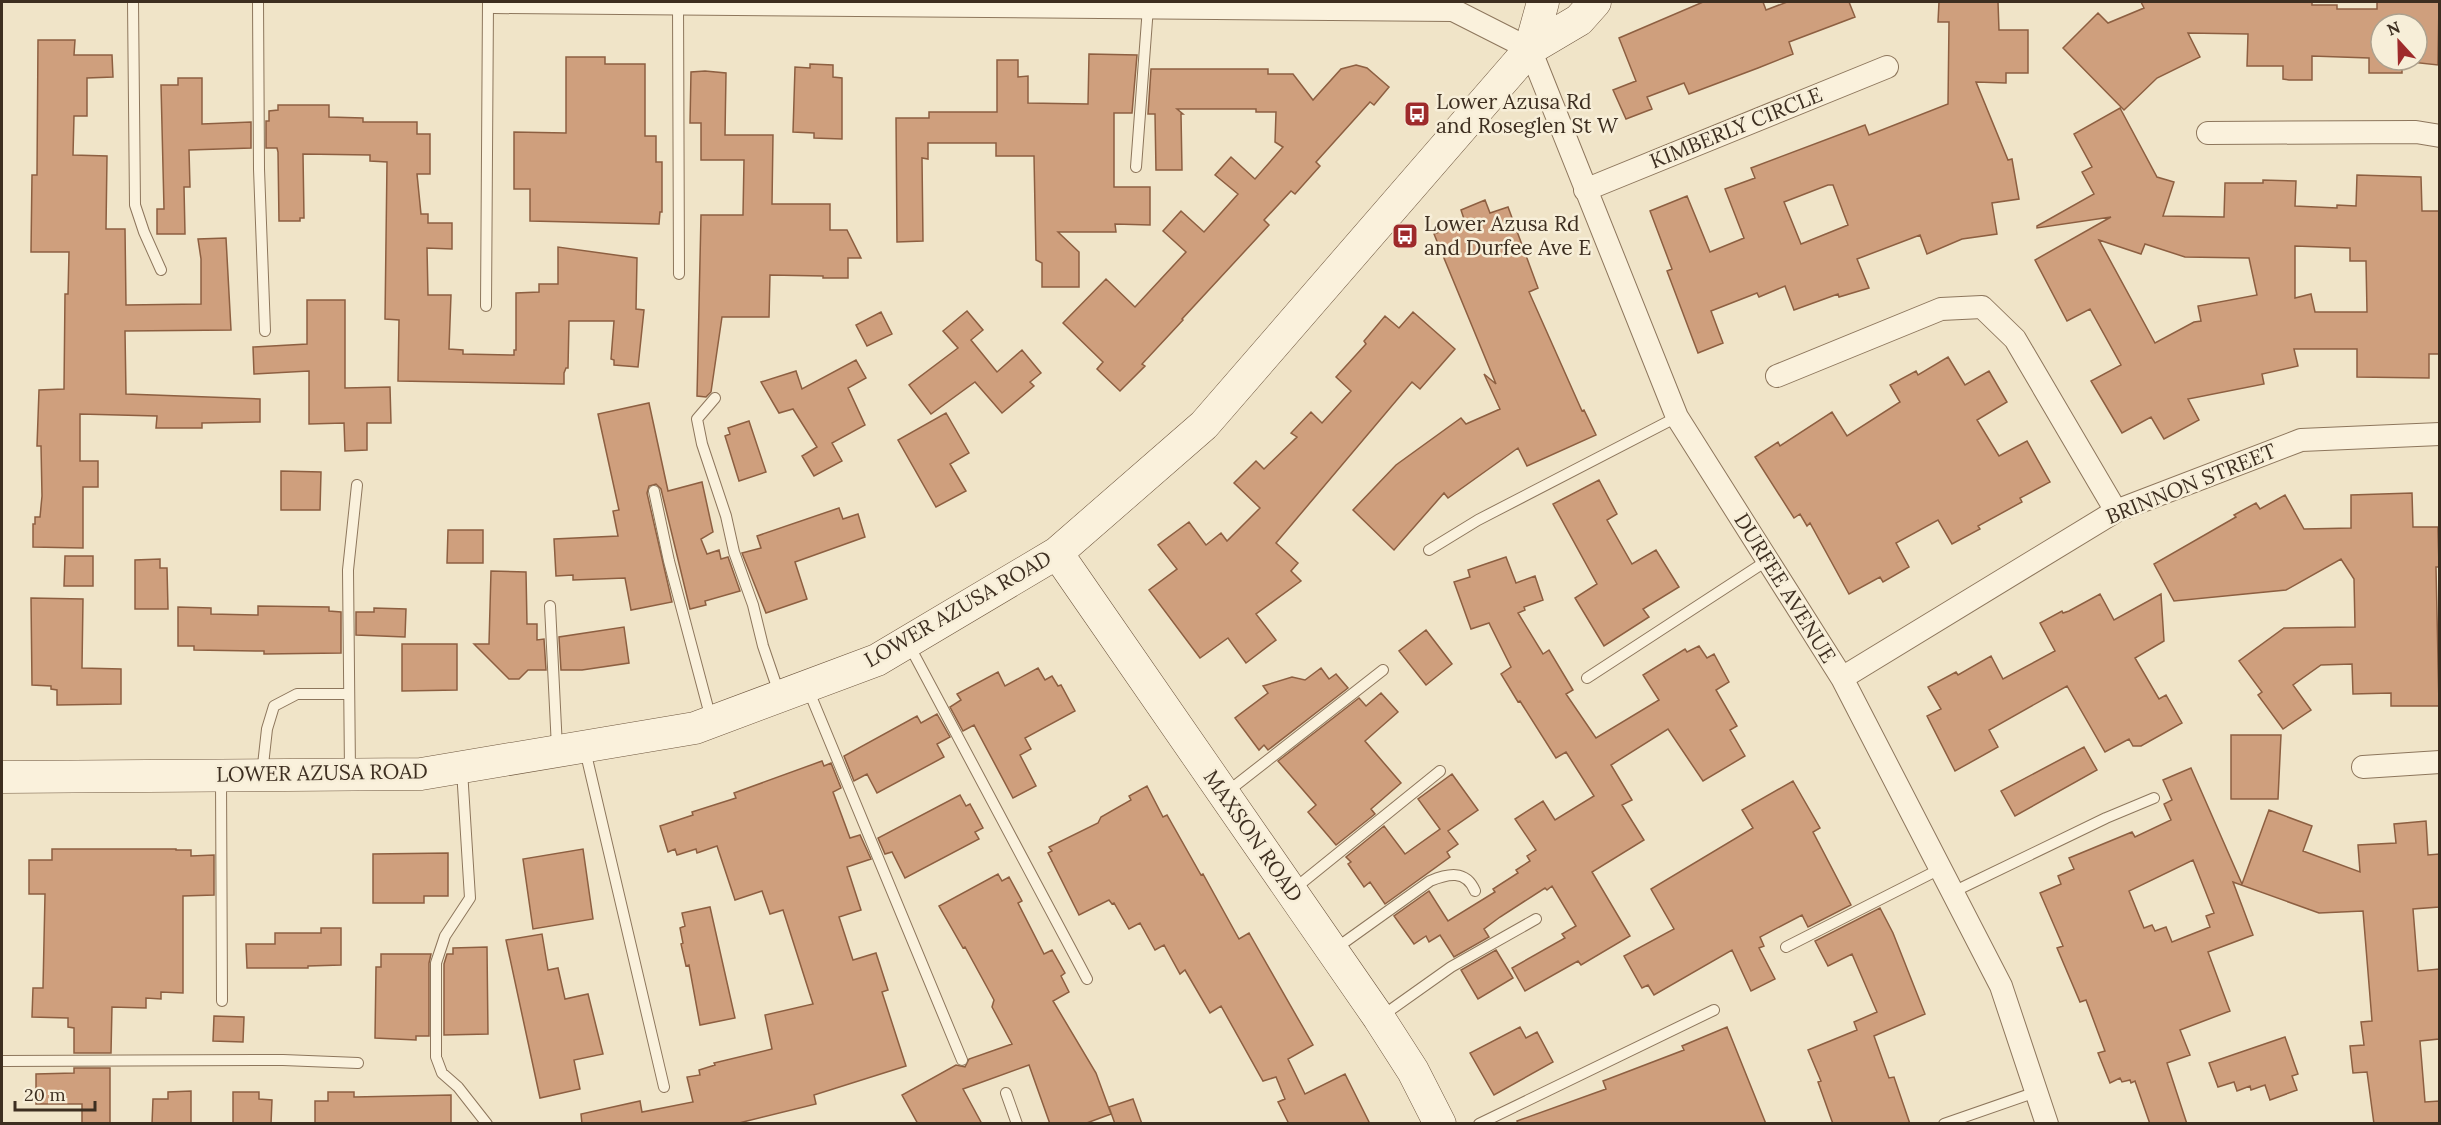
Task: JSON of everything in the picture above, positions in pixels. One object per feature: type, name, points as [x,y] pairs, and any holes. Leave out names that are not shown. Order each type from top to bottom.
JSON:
[{"type":"main road","name":"LOWER AZUSA ROAD","points":[[1530,49],[1543,2]]},
{"type":"main road","name":"LOWER AZUSA ROAD","points":[[2,777],[421,774],[695,728],[877,660],[1058,553],[1204,425],[1530,49],[1580,20],[1595,2]]},
{"type":"main road","name":"MAXSON ROAD","points":[[1058,553],[1379,1018],[1413,1071],[1440,1124]]},
{"type":"street","points":[[494,2],[908,3],[1148,7],[1342,5],[1453,10],[1530,49]]},
{"type":"street","name":"DURFEE AVENUE","points":[[1530,49],[1677,417],[1842,678],[2001,986],[2047,1124]]},
{"type":"street","name":"KIMBERLY CIRCLE","points":[[1585,189],[1887,67]]},
{"type":"street","points":[[2208,133],[2416,132],[2439,136]]},
{"type":"street","points":[[1777,376],[1941,309],[1982,307],[2015,339],[2116,510]]},
{"type":"street","name":"BRINNON STREET","points":[[1842,678],[2116,510],[2301,440],[2439,435]]},
{"type":"street","points":[[2362,767],[2439,762]]},
{"type":"lane","points":[[133,2],[135,205],[161,270]]},
{"type":"lane","points":[[258,2],[259,169],[265,331]]},
{"type":"lane","points":[[486,306],[488,2]]},
{"type":"lane","points":[[667,3],[679,274]]},
{"type":"lane","points":[[1136,167],[1148,7]]},
{"type":"lane","points":[[715,398],[697,419],[702,444],[726,516],[734,552],[753,604],[763,646],[794,691],[962,1060]]},
{"type":"lane","points":[[1429,550],[1478,520],[1677,417]]},
{"type":"lane","points":[[350,774],[348,570],[357,485]]},
{"type":"lane","points":[[654,491],[669,561],[711,722]]},
{"type":"lane","points":[[1587,678],[1768,560]]},
{"type":"lane","points":[[550,606],[571,749],[664,1087]]},
{"type":"lane","points":[[907,642],[1087,980]]},
{"type":"lane","points":[[1224,794],[1383,670]]},
{"type":"lane","points":[[262,775],[267,729],[274,706],[297,694],[349,694]]},
{"type":"lane","points":[[462,767],[470,898],[445,936],[436,963],[436,1058],[442,1073],[458,1087],[487,1124]]},
{"type":"lane","points":[[1291,891],[1440,771]]},
{"type":"lane","points":[[221,775],[222,1001]]},
{"type":"lane","points":[[1953,892],[2154,798]]},
{"type":"lane","points":[[1786,947],[1940,869]]},
{"type":"lane","points":[[1333,951],[1430,881],[1448,873],[1460,876],[1472,884],[1475,891]]},
{"type":"lane","points":[[1379,1018],[1451,967],[1536,920]]},
{"type":"lane","points":[[1479,1124],[1714,1010]]},
{"type":"lane","points":[[2,1062],[283,1060],[358,1063]]},
{"type":"lane","points":[[1944,1124],[2036,1092]]},
{"type":"lane","points":[[1006,1093],[1017,1124]]},
{"type":"building","points":[[1703,2],[1763,2],[1766,10],[1787,2],[1849,2],[1855,17],[1789,42],[1793,54],[1758,68],[1689,94],[1684,83],[1647,97],[1652,109],[1626,119],[1613,90],[1636,81],[1619,38]]},
{"type":"building","points":[[1939,2],[1998,2],[1999,30],[2028,30],[2028,73],[2006,73],[2006,83],[1976,82],[2008,160],[2012,159],[2019,199],[1992,203],[1997,234],[1962,239],[1927,254],[1920,235],[1857,259],[1869,288],[1839,297],[1838,294],[1794,310],[1785,286],[1759,297],[1757,293],[1711,311],[1723,343],[1698,353],[1667,271],[1672,269],[1650,211],[1687,196],[1710,252],[1744,238],[1725,189],[1755,178],[1751,168],[1865,125],[1869,135],[1948,104],[1949,22],[1938,22]],"holes":[[[1833,185],[1848,225],[1801,244],[1784,202]]]},
{"type":"building","points":[[2141,2],[2312,2],[2312,5],[2337,5],[2337,9],[2377,9],[2377,2],[2439,2],[2438,65],[2429,64],[2429,12],[2369,12],[2369,58],[2312,56],[2312,80],[2283,79],[2283,66],[2247,66],[2248,34],[2188,33],[2200,57],[2157,78],[2124,110],[2063,48],[2098,13],[2108,23],[2144,8]]},
{"type":"building","points":[[38,40],[75,40],[74,55],[112,55],[113,77],[87,78],[87,116],[74,116],[73,155],[107,156],[106,229],[125,229],[126,305],[201,304],[201,259],[198,239],[226,238],[231,330],[125,331],[126,394],[260,399],[260,422],[202,423],[202,428],[156,428],[157,416],[80,414],[80,461],[98,461],[98,487],[83,487],[83,548],[33,547],[33,524],[35,524],[35,517],[40,517],[42,496],[41,446],[37,446],[39,390],[64,389],[65,294],[68,294],[69,252],[31,252],[32,175],[37,175]]},
{"type":"building","points":[[1089,54],[1137,55],[1132,113],[1114,113],[1114,187],[1150,187],[1150,225],[1115,224],[1116,232],[1058,232],[1079,252],[1079,287],[1042,287],[1042,263],[1036,260],[1034,156],[996,156],[996,143],[928,143],[928,159],[922,158],[923,241],[897,242],[896,118],[929,118],[929,112],[997,112],[997,60],[1018,60],[1018,77],[1028,76],[1028,103],[1088,104]]},
{"type":"building","points":[[566,57],[605,57],[605,64],[645,64],[645,136],[656,136],[656,162],[662,162],[662,212],[660,212],[659,224],[530,221],[530,189],[514,189],[514,132],[566,133]]},
{"type":"building","points":[[810,64],[833,65],[833,77],[842,78],[842,139],[814,138],[814,133],[793,132],[795,67],[810,68]]},
{"type":"building","points":[[1356,65],[1367,68],[1389,87],[1374,105],[1370,102],[1316,162],[1320,166],[1295,194],[1291,191],[1264,220],[1269,225],[1182,319],[1142,364],[1145,366],[1120,391],[1097,369],[1103,362],[1063,323],[1106,279],[1135,307],[1186,252],[1163,231],[1181,211],[1204,232],[1238,194],[1215,175],[1231,157],[1255,179],[1283,147],[1275,142],[1276,112],[1256,112],[1256,109],[1177,109],[1183,114],[1181,114],[1182,170],[1156,170],[1155,114],[1148,114],[1151,69],[1268,69],[1268,74],[1293,74],[1313,100],[1341,69]]},
{"type":"building","points":[[691,72],[726,73],[725,135],[773,135],[772,204],[830,204],[830,230],[847,230],[861,258],[848,258],[848,278],[770,275],[769,317],[722,317],[711,392],[706,397],[697,396],[701,215],[743,215],[744,160],[701,160],[701,123],[690,123]]},
{"type":"building","points":[[2369,72],[2402,72],[2402,73]]},
{"type":"building","points":[[178,78],[202,78],[202,124],[251,122],[251,148],[189,150],[190,187],[184,187],[185,234],[157,234],[157,209],[164,209],[161,85],[178,85]]},
{"type":"building","points":[[278,105],[329,105],[329,117],[363,118],[363,122],[417,122],[417,134],[430,134],[430,174],[417,174],[421,214],[428,214],[428,223],[452,223],[452,249],[427,248],[428,295],[451,295],[449,349],[463,350],[463,354],[514,355],[514,350],[516,350],[516,293],[539,292],[539,284],[558,284],[558,247],[637,258],[636,309],[644,310],[638,367],[614,365],[614,360],[611,359],[614,321],[569,321],[568,368],[564,373],[564,384],[398,381],[399,320],[385,319],[387,162],[370,161],[370,155],[303,154],[304,218],[300,218],[300,221],[279,221],[278,152],[277,148],[266,148],[266,121],[269,121],[269,111],[278,110]]},
{"type":"building","points":[[2120,108],[2157,177],[2174,182],[2163,216],[2224,217],[2225,183],[2263,183],[2263,180],[2296,181],[2295,206],[2337,208],[2337,205],[2356,206],[2357,175],[2421,177],[2422,211],[2439,211],[2439,354],[2429,354],[2429,378],[2357,377],[2357,349],[2294,349],[2298,366],[2262,374],[2264,384],[2188,399],[2199,420],[2164,439],[2151,417],[2122,433],[2091,381],[2121,365],[2090,309],[2067,321],[2035,260],[2111,217],[2037,228],[2094,194],[2082,172],[2092,167],[2074,134]],"holes":[[[2099,240],[2141,254],[2145,244],[2185,257],[2249,258],[2257,295],[2198,306],[2201,321],[2194,322],[2155,343]],[[2295,246],[2350,248],[2350,261],[2366,261],[2367,312],[2315,312],[2311,294],[2295,298]]]},
{"type":"building","points":[[1485,200],[1490,213],[1508,207],[1538,288],[1529,292],[1582,411],[1584,410],[1596,435],[1527,466],[1518,448],[1448,498],[1444,493],[1394,550],[1353,510],[1396,465],[1461,418],[1466,424],[1500,409],[1484,374],[1496,384],[1434,234],[1465,222],[1461,210]]},
{"type":"building","points":[[307,300],[345,300],[345,388],[390,387],[391,423],[367,423],[367,450],[345,451],[344,423],[309,424],[309,371],[254,374],[253,347],[307,344]]},
{"type":"building","points":[[967,311],[983,330],[971,340],[997,372],[1022,350],[1041,373],[1030,382],[1034,386],[1002,413],[975,382],[931,414],[909,385],[958,348],[943,331]]},
{"type":"building","points":[[881,312],[892,334],[867,346],[856,325]]},
{"type":"building","points":[[1413,312],[1455,349],[1420,389],[1412,382],[1276,543],[1298,563],[1291,571],[1301,581],[1256,614],[1276,640],[1246,663],[1228,638],[1200,658],[1149,590],[1177,569],[1158,545],[1189,522],[1206,545],[1221,533],[1227,541],[1260,508],[1234,483],[1256,461],[1264,469],[1297,437],[1291,433],[1311,412],[1322,423],[1351,391],[1336,377],[1366,344],[1364,341],[1385,316],[1399,328]]},
{"type":"building","points":[[1948,357],[1965,385],[1989,371],[2007,402],[1977,420],[1999,456],[2027,441],[2050,482],[2020,498],[2022,502],[1978,526],[1980,529],[1952,544],[1938,520],[1896,543],[1909,567],[1883,582],[1880,577],[1849,594],[1810,523],[1807,526],[1800,514],[1794,518],[1755,457],[1778,442],[1780,446],[1832,412],[1847,436],[1900,402],[1890,385],[1916,371],[1918,375]]},
{"type":"building","points":[[856,360],[866,378],[848,388],[865,425],[832,443],[842,461],[814,476],[802,456],[817,447],[793,409],[779,413],[761,382],[796,371],[802,389]]},
{"type":"building","points":[[649,403],[668,491],[702,482],[713,532],[701,539],[707,554],[719,550],[721,559],[728,557],[740,591],[705,601],[706,605],[690,609],[661,489],[656,484],[649,486],[647,493],[672,602],[631,610],[625,578],[573,580],[573,575],[556,576],[554,539],[618,536],[613,511],[619,510],[598,414]]},
{"type":"building","points":[[946,413],[969,453],[950,464],[966,491],[936,507],[898,440]]},
{"type":"building","points":[[749,421],[766,472],[739,481],[725,436],[730,434],[728,428]]},
{"type":"building","points":[[281,471],[321,472],[320,510],[281,510]]},
{"type":"building","points":[[1599,480],[1617,514],[1607,520],[1632,564],[1656,550],[1679,587],[1643,609],[1649,617],[1604,646],[1575,598],[1597,584],[1553,504]]},
{"type":"building","points":[[2412,493],[2413,527],[2438,527],[2439,567],[2436,567],[2439,706],[2391,706],[2391,693],[2353,694],[2352,664],[2321,665],[2293,685],[2311,710],[2283,729],[2258,695],[2262,692],[2239,661],[2284,628],[2355,627],[2354,579],[2341,559],[2286,590],[2174,601],[2154,564],[2256,503],[2260,509],[2285,495],[2304,529],[2351,528],[2351,495]]},
{"type":"building","points":[[839,508],[843,519],[858,514],[865,537],[795,562],[807,599],[766,613],[742,553],[761,548],[757,536]]},
{"type":"building","points":[[448,530],[483,530],[483,563],[447,563]]},
{"type":"building","points":[[65,556],[93,556],[93,586],[64,586]]},
{"type":"building","points":[[1506,557],[1516,583],[1535,576],[1543,600],[1524,607],[1525,610],[1518,613],[1543,654],[1549,650],[1573,690],[1566,694],[1596,738],[1659,700],[1643,675],[1685,649],[1687,652],[1699,646],[1707,658],[1714,654],[1729,682],[1716,690],[1737,726],[1730,730],[1745,756],[1703,781],[1668,729],[1611,765],[1632,800],[1622,805],[1644,840],[1592,872],[1630,936],[1581,965],[1578,961],[1525,991],[1512,968],[1565,938],[1562,934],[1576,926],[1552,886],[1547,890],[1545,888],[1500,917],[1484,929],[1489,937],[1454,957],[1440,935],[1429,942],[1426,936],[1414,944],[1394,916],[1429,891],[1448,921],[1495,892],[1493,889],[1518,873],[1516,870],[1530,861],[1527,856],[1536,850],[1515,819],[1543,801],[1555,820],[1594,796],[1566,752],[1556,758],[1501,674],[1511,667],[1489,623],[1471,629],[1454,582],[1470,577],[1468,570]]},
{"type":"building","points":[[160,559],[160,568],[167,568],[168,609],[135,609],[135,560]]},
{"type":"building","points":[[491,571],[526,572],[527,624],[537,624],[537,640],[544,639],[546,670],[528,670],[519,679],[509,679],[474,644],[489,644]]},
{"type":"building","points":[[2100,594],[2114,620],[2161,594],[2164,641],[2135,658],[2159,699],[2166,695],[2182,723],[2141,746],[2133,746],[2129,739],[2105,752],[2067,686],[1989,730],[1998,747],[1955,771],[1927,716],[1941,709],[1928,687],[1956,672],[1958,675],[1991,656],[2003,679],[2055,651],[2040,623],[2062,611],[2063,613],[2069,611]]},
{"type":"building","points":[[31,598],[83,599],[82,668],[121,669],[121,704],[57,705],[57,690],[51,689],[51,686],[32,685]]},
{"type":"building","points":[[258,606],[329,607],[329,611],[341,612],[341,653],[264,654],[264,651],[194,650],[194,646],[178,646],[178,607],[211,608],[211,614],[258,615]]},
{"type":"building","points":[[374,608],[406,609],[405,637],[356,635],[356,612],[374,612]]},
{"type":"building","points":[[624,627],[629,663],[582,670],[561,670],[559,637]]},
{"type":"building","points":[[1426,630],[1452,664],[1426,685],[1399,651]]},
{"type":"building","points":[[402,644],[457,644],[457,690],[402,691]]},
{"type":"building","points":[[1038,668],[1045,680],[1052,676],[1058,686],[1061,685],[1075,711],[1025,738],[1031,749],[1020,755],[1036,786],[1013,798],[974,725],[963,731],[950,707],[961,700],[957,694],[998,672],[1005,686]]},
{"type":"building","points":[[1321,668],[1329,679],[1336,674],[1348,688],[1268,750],[1264,745],[1259,750],[1235,718],[1268,693],[1263,686],[1292,677],[1305,680]]},
{"type":"building","points":[[1381,693],[1398,712],[1365,741],[1401,783],[1371,809],[1375,814],[1336,845],[1308,812],[1316,805],[1278,761],[1359,698],[1366,706]]},
{"type":"building","points":[[937,714],[950,737],[937,744],[944,757],[877,793],[867,774],[854,781],[844,756],[917,716],[921,723]]},
{"type":"building","points":[[2231,735],[2281,735],[2278,799],[2231,799]]},
{"type":"building","points":[[2084,747],[2097,770],[2015,816],[2001,791]]},
{"type":"building","points":[[822,761],[824,766],[831,763],[841,788],[833,792],[850,838],[860,835],[871,859],[847,867],[861,910],[839,917],[853,960],[876,953],[888,990],[882,992],[906,1066],[814,1095],[816,1104],[735,1124],[582,1124],[581,1114],[640,1101],[642,1112],[693,1102],[687,1077],[700,1075],[699,1070],[715,1065],[714,1063],[772,1049],[765,1015],[813,1004],[783,910],[770,914],[762,891],[735,900],[717,846],[697,853],[696,849],[677,855],[675,849],[668,852],[660,826],[693,815],[692,812],[736,798],[734,793]]},
{"type":"building","points":[[2191,768],[2242,884],[2269,810],[2312,826],[2303,851],[2360,872],[2358,845],[2396,843],[2394,824],[2426,821],[2428,855],[2439,854],[2439,907],[2413,909],[2418,971],[2439,969],[2439,1039],[2420,1041],[2425,1102],[2439,1101],[2439,1124],[2374,1124],[2367,1072],[2353,1073],[2350,1046],[2364,1045],[2361,1022],[2372,1021],[2363,911],[2319,913],[2233,882],[2253,935],[2208,952],[2230,1011],[2180,1030],[2190,1055],[2167,1063],[2187,1124],[2150,1124],[2135,1081],[2122,1082],[2120,1078],[2110,1083],[2098,1053],[2105,1051],[2086,1000],[2080,1002],[2057,948],[2063,946],[2040,893],[2061,884],[2058,876],[2074,869],[2069,858],[2132,832],[2135,837],[2171,820],[2164,804],[2172,800],[2163,780]],"holes":[[[2193,860],[2214,913],[2206,916],[2210,927],[2172,942],[2166,927],[2155,931],[2152,925],[2144,928],[2129,891]]]},
{"type":"building","points":[[1452,774],[1478,810],[1448,831],[1458,844],[1447,852],[1450,857],[1385,904],[1370,882],[1364,887],[1348,864],[1351,862],[1346,857],[1384,826],[1405,854],[1440,829],[1418,799]]},
{"type":"building","points":[[1793,781],[1820,828],[1813,832],[1851,905],[1808,927],[1802,915],[1760,937],[1764,946],[1759,948],[1775,979],[1751,991],[1732,950],[1654,995],[1648,985],[1642,988],[1624,956],[1674,929],[1651,889],[1753,828],[1742,810]]},
{"type":"building","points":[[1147,786],[1163,817],[1167,815],[1201,875],[1203,874],[1239,939],[1249,933],[1313,1045],[1288,1059],[1305,1094],[1345,1074],[1370,1124],[1289,1124],[1278,1102],[1285,1099],[1276,1077],[1263,1081],[1221,1006],[1210,1013],[1185,970],[1180,974],[1164,945],[1155,950],[1140,923],[1129,929],[1114,903],[1112,904],[1109,900],[1079,915],[1048,853],[1052,851],[1049,847],[1098,823],[1101,817],[1131,800],[1129,796]]},
{"type":"building","points":[[960,795],[966,806],[970,804],[983,828],[975,832],[979,839],[905,878],[892,852],[885,854],[878,838]]},
{"type":"building","points":[[52,849],[176,849],[191,850],[191,856],[214,855],[214,895],[183,896],[183,993],[161,992],[161,999],[146,998],[146,1008],[112,1007],[111,1053],[74,1053],[74,1028],[68,1027],[68,1018],[32,1017],[33,988],[43,988],[45,894],[29,894],[29,860],[52,860]]},
{"type":"building","points":[[583,849],[593,919],[533,929],[523,859]]},
{"type":"building","points":[[448,853],[448,896],[424,896],[424,903],[373,903],[373,854]]},
{"type":"building","points":[[998,874],[1002,881],[1009,877],[1022,901],[1018,903],[1044,954],[1052,950],[1065,973],[1061,976],[1069,992],[1053,1001],[1096,1073],[1111,1114],[1084,1124],[1050,1124],[1029,1065],[963,1089],[982,1124],[918,1124],[902,1095],[956,1065],[965,1067],[969,1059],[1012,1044],[992,1007],[994,1000],[939,906]]},
{"type":"building","points":[[710,907],[735,1018],[700,1025],[689,965],[686,966],[681,944],[683,943],[680,928],[685,926],[682,913]]},
{"type":"building","points":[[1880,908],[1893,933],[1925,1014],[1874,1036],[1889,1078],[1894,1077],[1910,1124],[1833,1124],[1818,1082],[1821,1081],[1808,1050],[1857,1030],[1854,1022],[1877,1012],[1852,954],[1828,966],[1815,941]]},
{"type":"building","points":[[321,928],[341,928],[341,965],[308,966],[308,968],[247,968],[246,944],[275,944],[275,933],[321,933]]},
{"type":"building","points":[[542,934],[548,970],[558,968],[565,999],[588,994],[603,1054],[574,1060],[580,1089],[540,1098],[506,940]]},
{"type":"building","points":[[487,947],[488,1034],[444,1035],[444,964],[447,954],[453,954],[453,948]]},
{"type":"building","points":[[1496,950],[1513,978],[1478,999],[1461,970]]},
{"type":"building","points":[[381,954],[431,954],[429,1036],[416,1036],[416,1040],[375,1038],[376,967],[381,967]]},
{"type":"building","points":[[214,1016],[244,1017],[243,1042],[213,1041]]},
{"type":"building","points":[[1520,1027],[1526,1038],[1537,1032],[1553,1062],[1494,1095],[1470,1053]]},
{"type":"building","points":[[1727,1027],[1766,1124],[1518,1124],[1517,1121],[1606,1089],[1603,1081],[1684,1050],[1682,1046]]},
{"type":"building","points":[[2285,1037],[2298,1074],[2292,1076],[2297,1090],[2270,1100],[2265,1085],[2251,1090],[2250,1086],[2237,1091],[2234,1082],[2218,1087],[2209,1063]]},
{"type":"building","points":[[74,1068],[110,1068],[110,1124],[82,1124],[82,1104],[36,1104],[36,1074],[74,1073]]},
{"type":"building","points":[[191,1091],[191,1124],[152,1124],[153,1099],[168,1099],[168,1092]]},
{"type":"building","points":[[233,1092],[259,1092],[259,1099],[272,1100],[271,1124],[233,1124]]},
{"type":"building","points":[[328,1092],[354,1092],[354,1097],[451,1095],[451,1124],[315,1124],[315,1101],[328,1101]]},
{"type":"building","points":[[1133,1099],[1142,1124],[1115,1124],[1109,1107]]},
{"type":"place","name":"Lower Azusa Rd and Roseglen St W","points":[[1417,114]]},
{"type":"place","name":"Lower Azusa Rd and Durfee Ave E","points":[[1405,236]]}]
